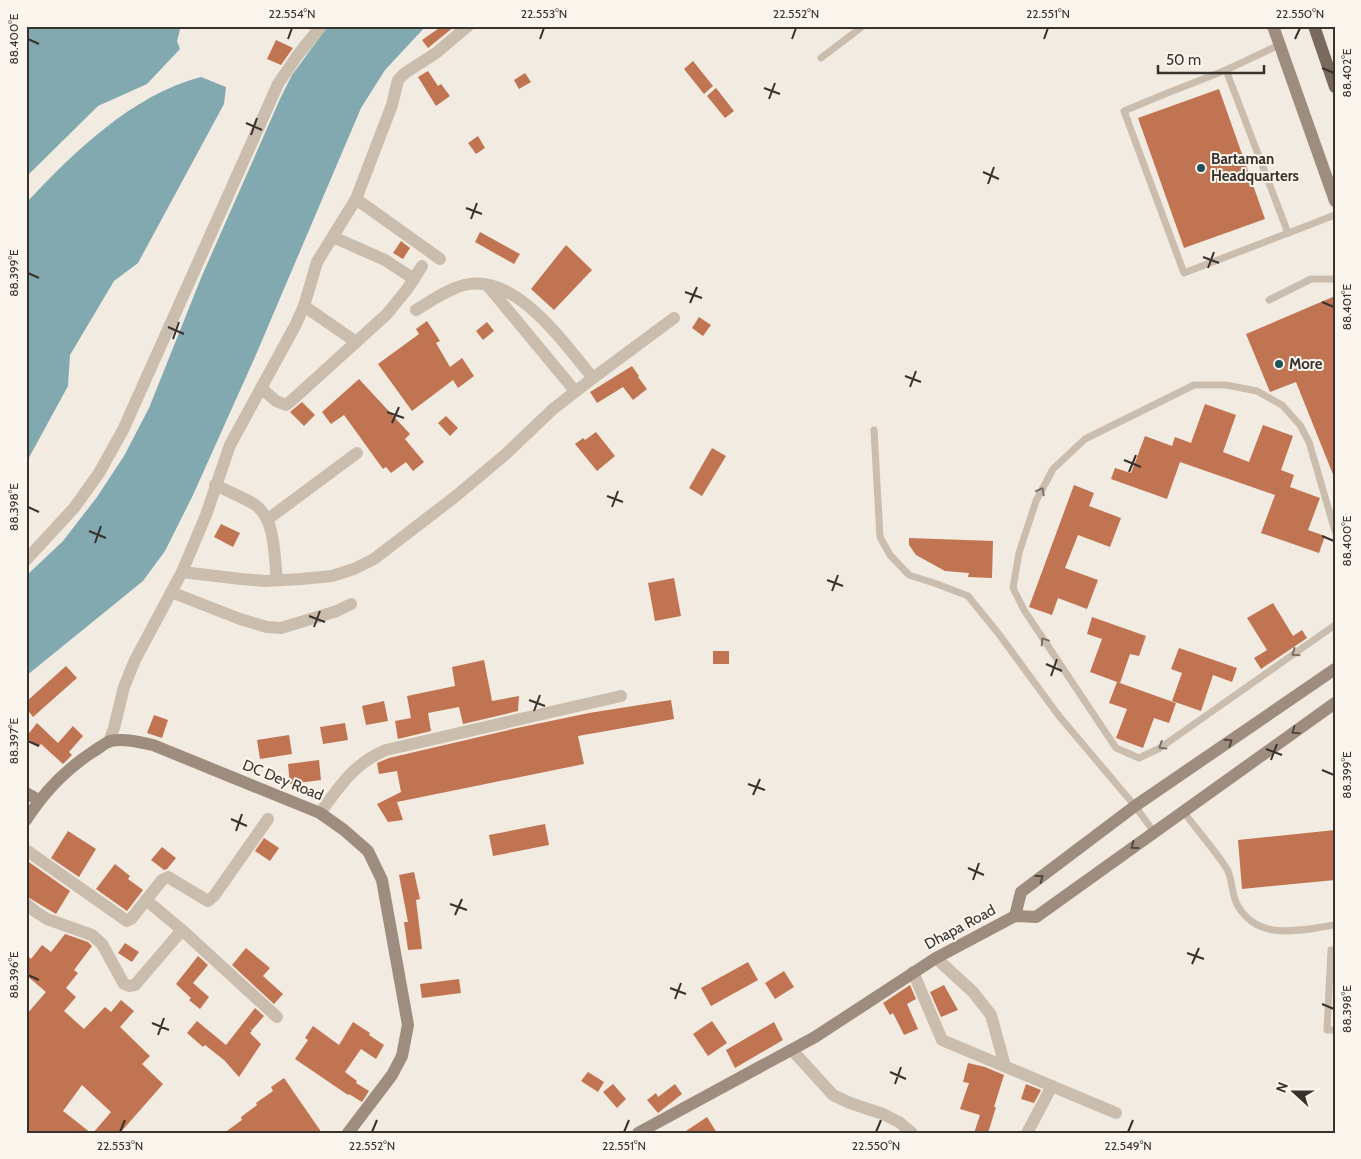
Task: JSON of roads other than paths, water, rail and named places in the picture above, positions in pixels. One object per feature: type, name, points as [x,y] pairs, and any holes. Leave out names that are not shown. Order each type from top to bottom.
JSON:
[{"type":"main road","points":[[1314,26],[1335,87]]},
{"type":"street","points":[[26,560],[74,508],[109,456],[143,387],[278,84],[321,26]]},
{"type":"street","points":[[109,742],[124,687],[135,660],[182,572],[206,515],[230,444],[295,326],[304,306],[317,262],[356,199],[392,105],[398,80],[405,73],[436,53],[468,26]]},
{"type":"street","points":[[1273,26],[1335,201]]},
{"type":"street","points":[[356,199],[440,259]]},
{"type":"street","points":[[333,237],[385,260],[414,279]]},
{"type":"street","points":[[261,388],[276,401],[286,405],[387,314],[422,266]]},
{"type":"street","points":[[416,310],[450,290],[466,285],[482,284],[516,296],[537,314],[593,378]]},
{"type":"street","points":[[488,286],[575,391]]},
{"type":"street","points":[[304,306],[356,342]]},
{"type":"street","points":[[182,572],[241,579],[277,580],[332,576],[354,570],[374,560],[456,496],[575,391],[674,318]]},
{"type":"street","points":[[268,519],[356,453]]},
{"type":"street","points":[[216,485],[255,504],[268,519],[277,580]]},
{"type":"street","points":[[171,592],[252,623],[281,628],[337,611],[351,604]]},
{"type":"street","points":[[1015,916],[1021,892],[1135,806],[1335,669]]},
{"type":"street","points":[[320,812],[344,780],[359,764],[386,750],[621,696]]},
{"type":"street","name":"Dhapa Road","points":[[638,1133],[652,1130],[815,1037],[936,958],[1015,916],[1036,917],[1335,703]]},
{"type":"street","name":"DC Dey Road","points":[[26,820],[39,800],[53,784],[78,761],[109,742],[129,740],[153,745],[320,812],[368,851],[382,880],[408,1025],[402,1056],[392,1075],[348,1133]]},
{"type":"street","points":[[26,793],[39,800]]},
{"type":"street","points":[[26,850],[126,921],[131,919],[162,880],[168,877],[208,900],[214,896],[268,818]]},
{"type":"street","points":[[146,900],[182,930],[277,1017]]},
{"type":"street","points":[[26,904],[47,919],[92,935],[102,944],[124,984],[129,986],[135,985],[182,930]]},
{"type":"street","points":[[936,958],[973,992],[991,1015],[1005,1066]]},
{"type":"street","points":[[913,972],[942,1040],[1116,1113]]},
{"type":"street","points":[[792,1050],[833,1095],[899,1122],[912,1133]]},
{"type":"street","points":[[1027,1133],[1052,1086]]},
{"type":"lane","points":[[821,58],[863,26]]},
{"type":"lane","points":[[1279,45],[1226,70],[1124,112],[1184,273],[1335,215]]},
{"type":"lane","points":[[1226,70],[1288,233]]},
{"type":"lane","points":[[1269,300],[1311,279],[1335,279]]},
{"type":"lane","points":[[1335,531],[1309,442],[1300,425],[1282,405],[1257,391],[1226,385],[1194,385],[1085,439],[1053,469],[1036,501],[1030,518],[1019,553],[1014,588],[1024,610],[1116,748],[1139,758],[1160,748],[1335,625]]},
{"type":"lane","points":[[874,430],[880,537],[890,555],[909,575],[968,596],[1060,716],[1135,806],[1154,832]]},
{"type":"lane","points":[[1183,811],[1228,871],[1237,905],[1250,922],[1265,930],[1295,931],[1335,925]]},
{"type":"lane","points":[[1335,950],[1331,950],[1327,1030],[1335,1030]]},
{"type":"water","points":[[26,26],[181,26],[177,41],[180,49],[147,84],[98,106],[26,177]]},
{"type":"water","points":[[328,26],[426,26],[385,70],[361,108],[255,357],[193,495],[165,551],[143,581],[26,676],[26,576],[63,541],[97,497],[124,456],[149,408],[201,278],[280,99],[292,75]]},
{"type":"water","points":[[201,77],[226,87],[224,104],[138,263],[114,281],[70,355],[68,386],[26,463],[26,203],[84,145],[128,111],[176,85]]},
{"type":"place","name":"Bartaman Headquarters","points":[[1201,168]]},
{"type":"place","name":"More","points":[[1279,364]]}]
